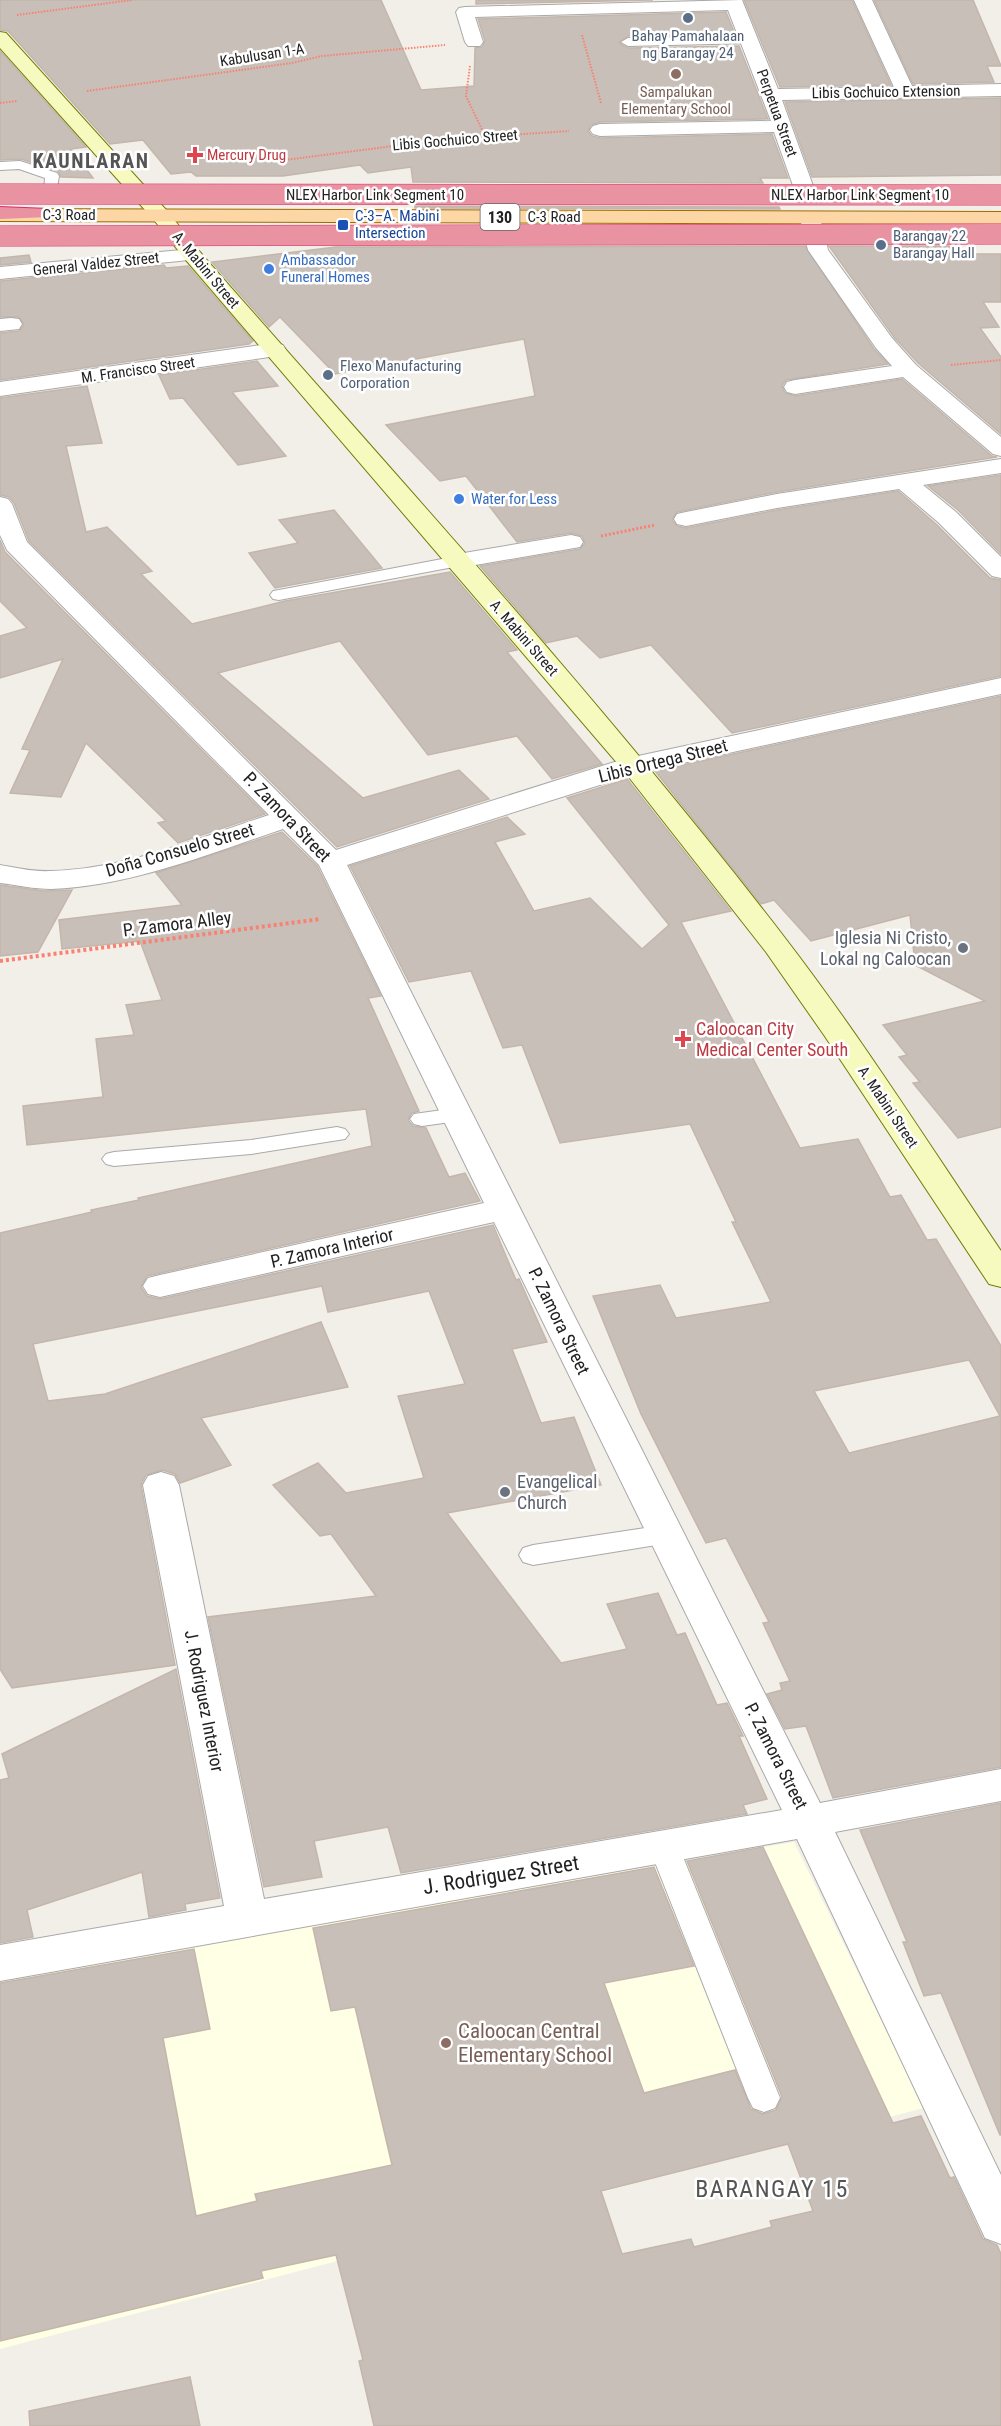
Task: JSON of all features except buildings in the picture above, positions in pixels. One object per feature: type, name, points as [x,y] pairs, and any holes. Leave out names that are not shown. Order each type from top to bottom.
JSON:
[{"type":"highway","name":"NLEX Harbor Link Segment 10","points":[[0,192],[830,195],[1001,192]]},
{"type":"highway","name":"NLEX Harbor Link Segment 10","points":[[0,214],[1001,216]]},
{"type":"highway","points":[[0,236],[1001,234]]},
{"type":"main road","name":"A. Mabini Street","points":[[0,37],[161,216],[192,255],[634,765],[776,946],[851,1052],[1001,1276]]},
{"type":"main road","name":"C-3 Road","points":[[0,192],[137,190],[807,194],[1001,192]]},
{"type":"main road","name":"C-3 Road","points":[[0,214],[810,218],[1001,216]]},
{"type":"street","points":[[863,0],[905,91]]},
{"type":"street","points":[[474,42],[465,12],[734,3]]},
{"type":"street","name":"Perpetua Street","points":[[734,3],[807,194]]},
{"type":"street","name":"Libis Gochuico Extension","points":[[771,95],[1001,90]]},
{"type":"street","points":[[604,129],[782,126]]},
{"type":"street","points":[[810,218],[818,250],[884,343],[908,370],[1001,449]]},
{"type":"street","name":"General Valdez Street","points":[[0,273],[192,255]]},
{"type":"street","name":"M. Francisco Street","points":[[0,389],[275,350]]},
{"type":"street","points":[[795,387],[908,370]]},
{"type":"street","points":[[686,519],[777,501],[1001,465]]},
{"type":"street","points":[[904,481],[948,517],[1001,571]]},
{"type":"street","name":"P. Zamora Street","points":[[0,504],[16,545],[331,861],[809,1822],[1001,2223]]},
{"type":"street","points":[[458,561],[571,542]]},
{"type":"street","name":"Libis Ortega Street","points":[[331,861],[634,765],[1001,686]]},
{"type":"street","name":"Doña Consuelo Street","points":[[0,874],[49,880],[91,876],[134,867],[288,818]]},
{"type":"street","name":"P. Zamora Interior","points":[[160,1286],[503,1209]]},
{"type":"street","name":"J. Rodriguez Interior","points":[[161,1485],[247,1917]]},
{"type":"street","name":"J. Rodriguez Street","points":[[0,1963],[247,1917],[809,1822],[1001,1785]]},
{"type":"lane","points":[[628,42],[749,40]]},
{"type":"lane","points":[[0,166],[20,165],[52,176],[51,190]]},
{"type":"lane","points":[[279,596],[458,561]]},
{"type":"lane","points":[[423,1119],[457,1115]]},
{"type":"lane","points":[[114,1159],[251,1147],[337,1134]]},
{"type":"lane","points":[[533,1555],[665,1535]]},
{"type":"lane","points":[[664,1847],[764,2098]]},
{"type":"path","points":[[11,16],[132,0]]},
{"type":"path","points":[[575,9],[604,129]]},
{"type":"path","points":[[474,42],[466,96],[485,136]]},
{"type":"path","name":"Kabulusan 1-A","points":[[54,96],[292,63],[322,56],[474,42]]},
{"type":"path","name":"Libis Gochuico Street","points":[[282,161],[485,136],[604,129]]},
{"type":"path","points":[[908,370],[1001,360]]},
{"type":"path","points":[[571,542],[686,519]]},
{"type":"path","name":"P. Zamora Alley","points":[[0,961],[358,914]]},
{"type":"shaded area","name":"Caloocan Central Elementary School","points":[[794,1842],[924,2108],[0,2349],[0,1978]]},
{"type":"place","name":"Bahay Pamahalaan ng Barangay 24","points":[[688,18]]},
{"type":"place","name":"Sampalukan Elementary School","points":[[676,74]]},
{"type":"place","name":"Mercury Drug","points":[[195,155]]},
{"type":"place","name":"C-3–A. Mabini Intersection","points":[[343,225]]},
{"type":"place","name":"Barangay 22 Barangay Hall","points":[[881,245]]},
{"type":"place","name":"Ambassador Funeral Homes","points":[[269,269]]},
{"type":"place","name":"Flexo Manufacturing Corporation","points":[[328,375]]},
{"type":"place","name":"Water for Less","points":[[459,499]]},
{"type":"place","name":"Iglesia Ni Cristo, Lokal ng Caloocan","points":[[963,948]]},
{"type":"place","name":"Caloocan City Medical Center South","points":[[683,1039]]},
{"type":"place","name":"Evangelical Church","points":[[505,1492]]},
{"type":"place","name":"Caloocan Central Elementary School","points":[[446,2043]]},
{"type":"district","name":"KAUNLARAN","points":[[91,161]]},
{"type":"district","name":"BARANGAY 15","points":[[772,2189]]}]
